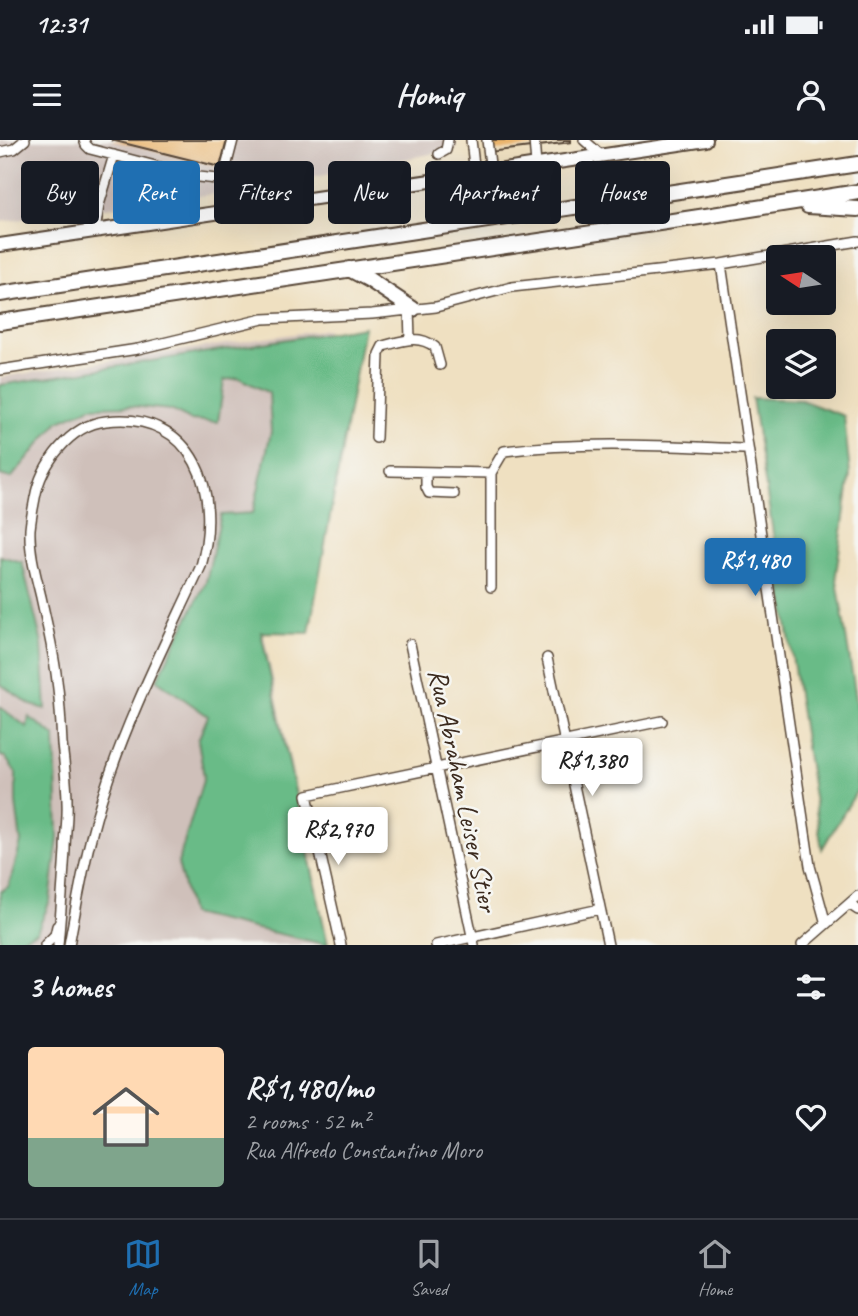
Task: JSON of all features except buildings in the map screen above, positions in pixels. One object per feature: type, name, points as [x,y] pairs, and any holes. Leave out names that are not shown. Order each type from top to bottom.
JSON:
[{"type":"highway","points":[[0,295],[858,164]]},
{"type":"highway","points":[[0,322],[858,192]]},
{"type":"highway","points":[[775,205],[858,209]]},
{"type":"highway","points":[[349,270],[368,279],[411,309]]},
{"type":"main road","points":[[561,162],[704,140]]},
{"type":"main road","points":[[0,245],[425,182]]},
{"type":"street","points":[[0,152],[14,149],[25,140]]},
{"type":"street","points":[[84,140],[90,149],[198,177],[217,179],[224,175],[233,140]]},
{"type":"street","points":[[439,154],[446,150],[448,140]]},
{"type":"street","points":[[471,140],[473,161]]},
{"type":"street","points":[[487,140],[490,161]]},
{"type":"street","points":[[534,140],[536,161]]},
{"type":"street","points":[[584,140],[602,156]]},
{"type":"street","points":[[95,231],[99,205],[114,155]]},
{"type":"street","points":[[0,370],[138,349],[263,319],[372,314],[436,307],[512,287],[721,264],[858,240]]},
{"type":"street","points":[[721,264],[810,866],[826,924]]},
{"type":"street","points":[[410,339],[411,309]]},
{"type":"street","points":[[376,438],[379,354],[383,346],[410,339],[427,341],[435,347],[440,365]]},
{"type":"street","points":[[58,945],[67,803],[57,679],[34,567],[30,530],[35,495],[47,465],[65,442],[86,427],[103,421],[142,421],[162,428],[179,441],[194,458],[202,476],[208,502],[207,547],[201,566],[135,710],[102,798],[81,878],[69,945]]},
{"type":"street","points":[[491,587],[491,473],[504,451],[530,447],[649,445],[748,449]]},
{"type":"street","points":[[390,471],[491,473]]},
{"type":"street","points":[[426,472],[426,487],[429,493],[453,494]]},
{"type":"street","name":"Rua Abraham Leiser Stier","points":[[410,644],[473,941]]},
{"type":"street","points":[[547,657],[608,945]]},
{"type":"street","points":[[341,945],[307,795],[662,721]]},
{"type":"street","points":[[802,945],[858,896]]},
{"type":"street","points":[[849,904],[858,910]]},
{"type":"street","points":[[45,945],[55,934],[61,908]]},
{"type":"street","points":[[436,945],[473,941],[600,908]]},
{"type":"shaded area","points":[[0,140],[456,140],[456,149],[396,161],[328,161],[328,174],[314,177],[314,161],[214,161],[214,194],[200,196],[200,161],[113,161],[113,207],[99,209],[99,161],[21,161],[21,219],[0,222]]},
{"type":"shaded area","points":[[327,329],[264,636],[329,945],[0,945],[0,377]]},
{"type":"green space","points":[[364,327],[309,633],[261,632],[328,945],[191,914],[178,863],[204,777],[198,740],[208,716],[157,680],[206,582],[221,515],[253,513],[271,432],[269,393],[239,378],[224,380],[218,422],[190,420],[171,410],[130,406],[91,407],[59,421],[11,478],[0,475],[0,385]]},
{"type":"green space","points":[[752,398],[801,400],[844,416],[850,474],[836,574],[858,710],[858,789],[822,849]]},
{"type":"green space","points":[[0,556],[22,562],[42,644],[46,709],[31,705],[0,684]]},
{"type":"green space","points":[[0,707],[27,727],[29,717],[55,736],[58,838],[50,901],[37,932],[8,945],[0,945],[0,892],[9,886],[21,842],[16,803],[16,773],[5,757],[0,756]]}]
